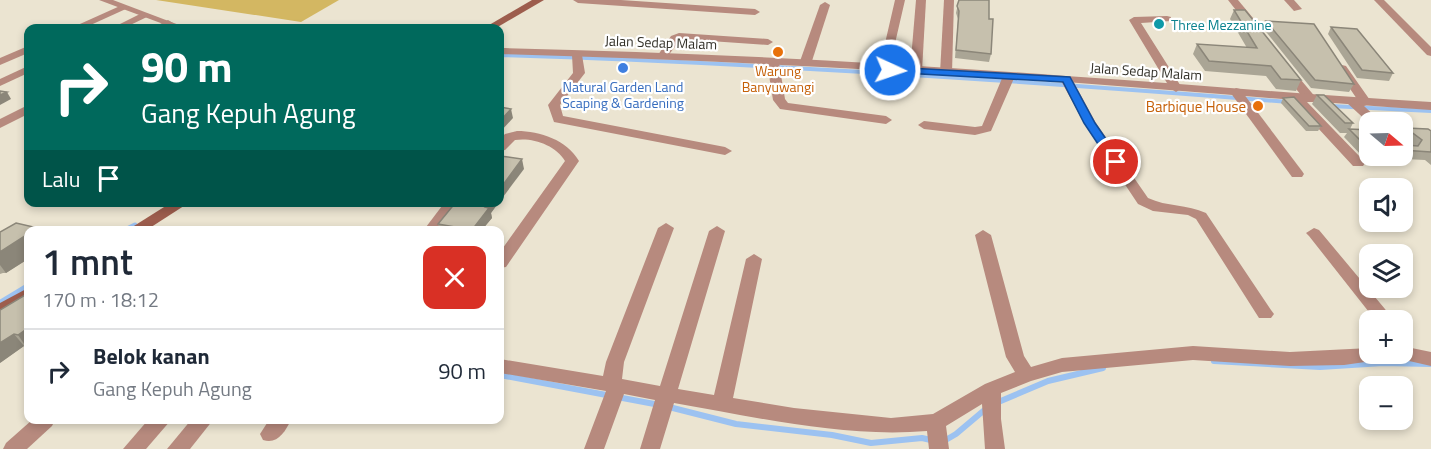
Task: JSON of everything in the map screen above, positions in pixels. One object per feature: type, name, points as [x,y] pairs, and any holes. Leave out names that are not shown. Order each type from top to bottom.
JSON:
[{"type":"main road","points":[[496,24],[539,0]]},
{"type":"main road","points":[[142,226],[175,207]]},
{"type":"main road","points":[[0,311],[24,296]]},
{"type":"street","points":[[104,0],[168,23]]},
{"type":"street","points":[[578,0],[755,12]]},
{"type":"street","points":[[890,70],[891,39],[900,0]]},
{"type":"street","points":[[916,71],[921,0]]},
{"type":"street","points":[[946,73],[949,0]]},
{"type":"street","points":[[1233,0],[1263,37]]},
{"type":"street","points":[[1289,0],[1297,9]]},
{"type":"street","points":[[1379,0],[1431,53]]},
{"type":"street","points":[[805,64],[825,5]]},
{"type":"street","points":[[85,24],[123,8]]},
{"type":"street","points":[[126,24],[144,16]]},
{"type":"street","points":[[1167,19],[1134,20],[1176,88]]},
{"type":"street","points":[[663,55],[679,36],[768,42]]},
{"type":"street","points":[[0,62],[24,51]]},
{"type":"street","name":"Jalan Sedap Malam","points":[[504,51],[577,57],[663,55],[773,66],[805,64],[946,73],[1007,80],[1176,88],[1239,97],[1358,105],[1431,106]]},
{"type":"street","points":[[558,118],[554,105],[579,73],[577,57]]},
{"type":"street","points":[[1335,58],[1358,105],[1365,112]]},
{"type":"street","points":[[1282,64],[1303,101],[1358,163]]},
{"type":"street","points":[[773,66],[779,100],[784,106],[886,120]]},
{"type":"street","points":[[0,70],[24,77]]},
{"type":"street","points":[[0,83],[24,71]]},
{"type":"street","points":[[924,125],[975,131],[987,128],[1007,80]]},
{"type":"street","points":[[1068,83],[1090,123],[1143,201],[1153,207],[1191,211],[1201,216],[1265,314]]},
{"type":"street","points":[[1239,97],[1297,174]]},
{"type":"street","points":[[0,124],[24,111]]},
{"type":"street","points":[[537,139],[558,118]]},
{"type":"street","points":[[558,118],[725,151]]},
{"type":"street","points":[[504,144],[516,135],[537,139],[560,146],[570,154],[572,160],[504,257]]},
{"type":"street","points":[[435,226],[449,207]]},
{"type":"street","points":[[594,449],[615,395],[612,377],[615,362],[666,228]]},
{"type":"street","points":[[650,449],[717,231]]},
{"type":"street","points":[[1314,233],[1377,310]]},
{"type":"street","points":[[983,234],[1015,357],[1026,375]]},
{"type":"street","points":[[722,404],[754,259]]},
{"type":"street","points":[[1413,352],[1431,359]]},
{"type":"street","points":[[504,367],[615,395],[665,403],[722,404],[794,416],[891,426],[938,435],[991,402],[1026,375],[1062,365],[1193,353],[1290,359],[1359,356]]},
{"type":"street","points":[[991,402],[995,449]]},
{"type":"street","points":[[13,449],[41,424]]},
{"type":"street","points":[[133,449],[157,424]]},
{"type":"street","points":[[177,449],[199,424]]},
{"type":"shaded area","points":[[156,0],[339,0],[301,22]]},
{"type":"building","points":[[959,0],[989,0],[989,19],[993,19],[991,54],[956,50]]},
{"type":"building","points":[[1234,10],[1245,10],[1301,80],[1281,79],[1271,66],[1209,61],[1197,44],[1257,48]]},
{"type":"building","points":[[1266,21],[1314,24],[1354,84],[1315,80]]},
{"type":"building","points":[[1331,27],[1357,29],[1393,73],[1362,70]]},
{"type":"building","points":[[1317,95],[1324,95],[1353,123],[1345,123]]},
{"type":"building","points":[[1294,97],[1321,126],[1309,126],[1283,98]]},
{"type":"building","points":[[504,108],[511,109],[504,117]]},
{"type":"building","points":[[1413,128],[1431,131],[1431,152],[1413,151],[1413,146],[1418,146],[1422,140],[1413,133]]},
{"type":"building","points":[[1349,129],[1359,129],[1359,139]]},
{"type":"building","points":[[504,157],[522,159],[504,184]]},
{"type":"building","points":[[452,207],[489,208],[475,226],[438,224]]},
{"type":"building","points":[[16,223],[29,226],[24,226],[24,237],[0,252],[0,232]]},
{"type":"building","points":[[24,296],[24,331],[0,343],[0,310]]},
{"type":"waterway","points":[[504,55],[894,74],[1289,102]]},
{"type":"waterway","points":[[1331,106],[1431,111]]},
{"type":"waterway","points":[[0,303],[24,288]]},
{"type":"waterway","points":[[1214,361],[1320,367],[1383,363],[1431,364]]},
{"type":"waterway","points":[[996,403],[1048,381],[1103,368]]},
{"type":"waterway","points":[[504,376],[665,406],[736,424],[832,435],[871,443],[922,438],[935,441]]},
{"type":"waterway","points":[[944,441],[988,407]]},
{"type":"place","name":"Three Mezzanine","points":[[1159,24]]},
{"type":"place","name":"Warung Banyuwangi","points":[[778,52]]},
{"type":"place","name":"Natural Garden Land Scaping & Gardening","points":[[623,68]]},
{"type":"place","name":"Barbique House","points":[[1258,106]]},
{"type":"route","points":[[890,70],[1066,80],[1090,123],[1116,162]]}]
